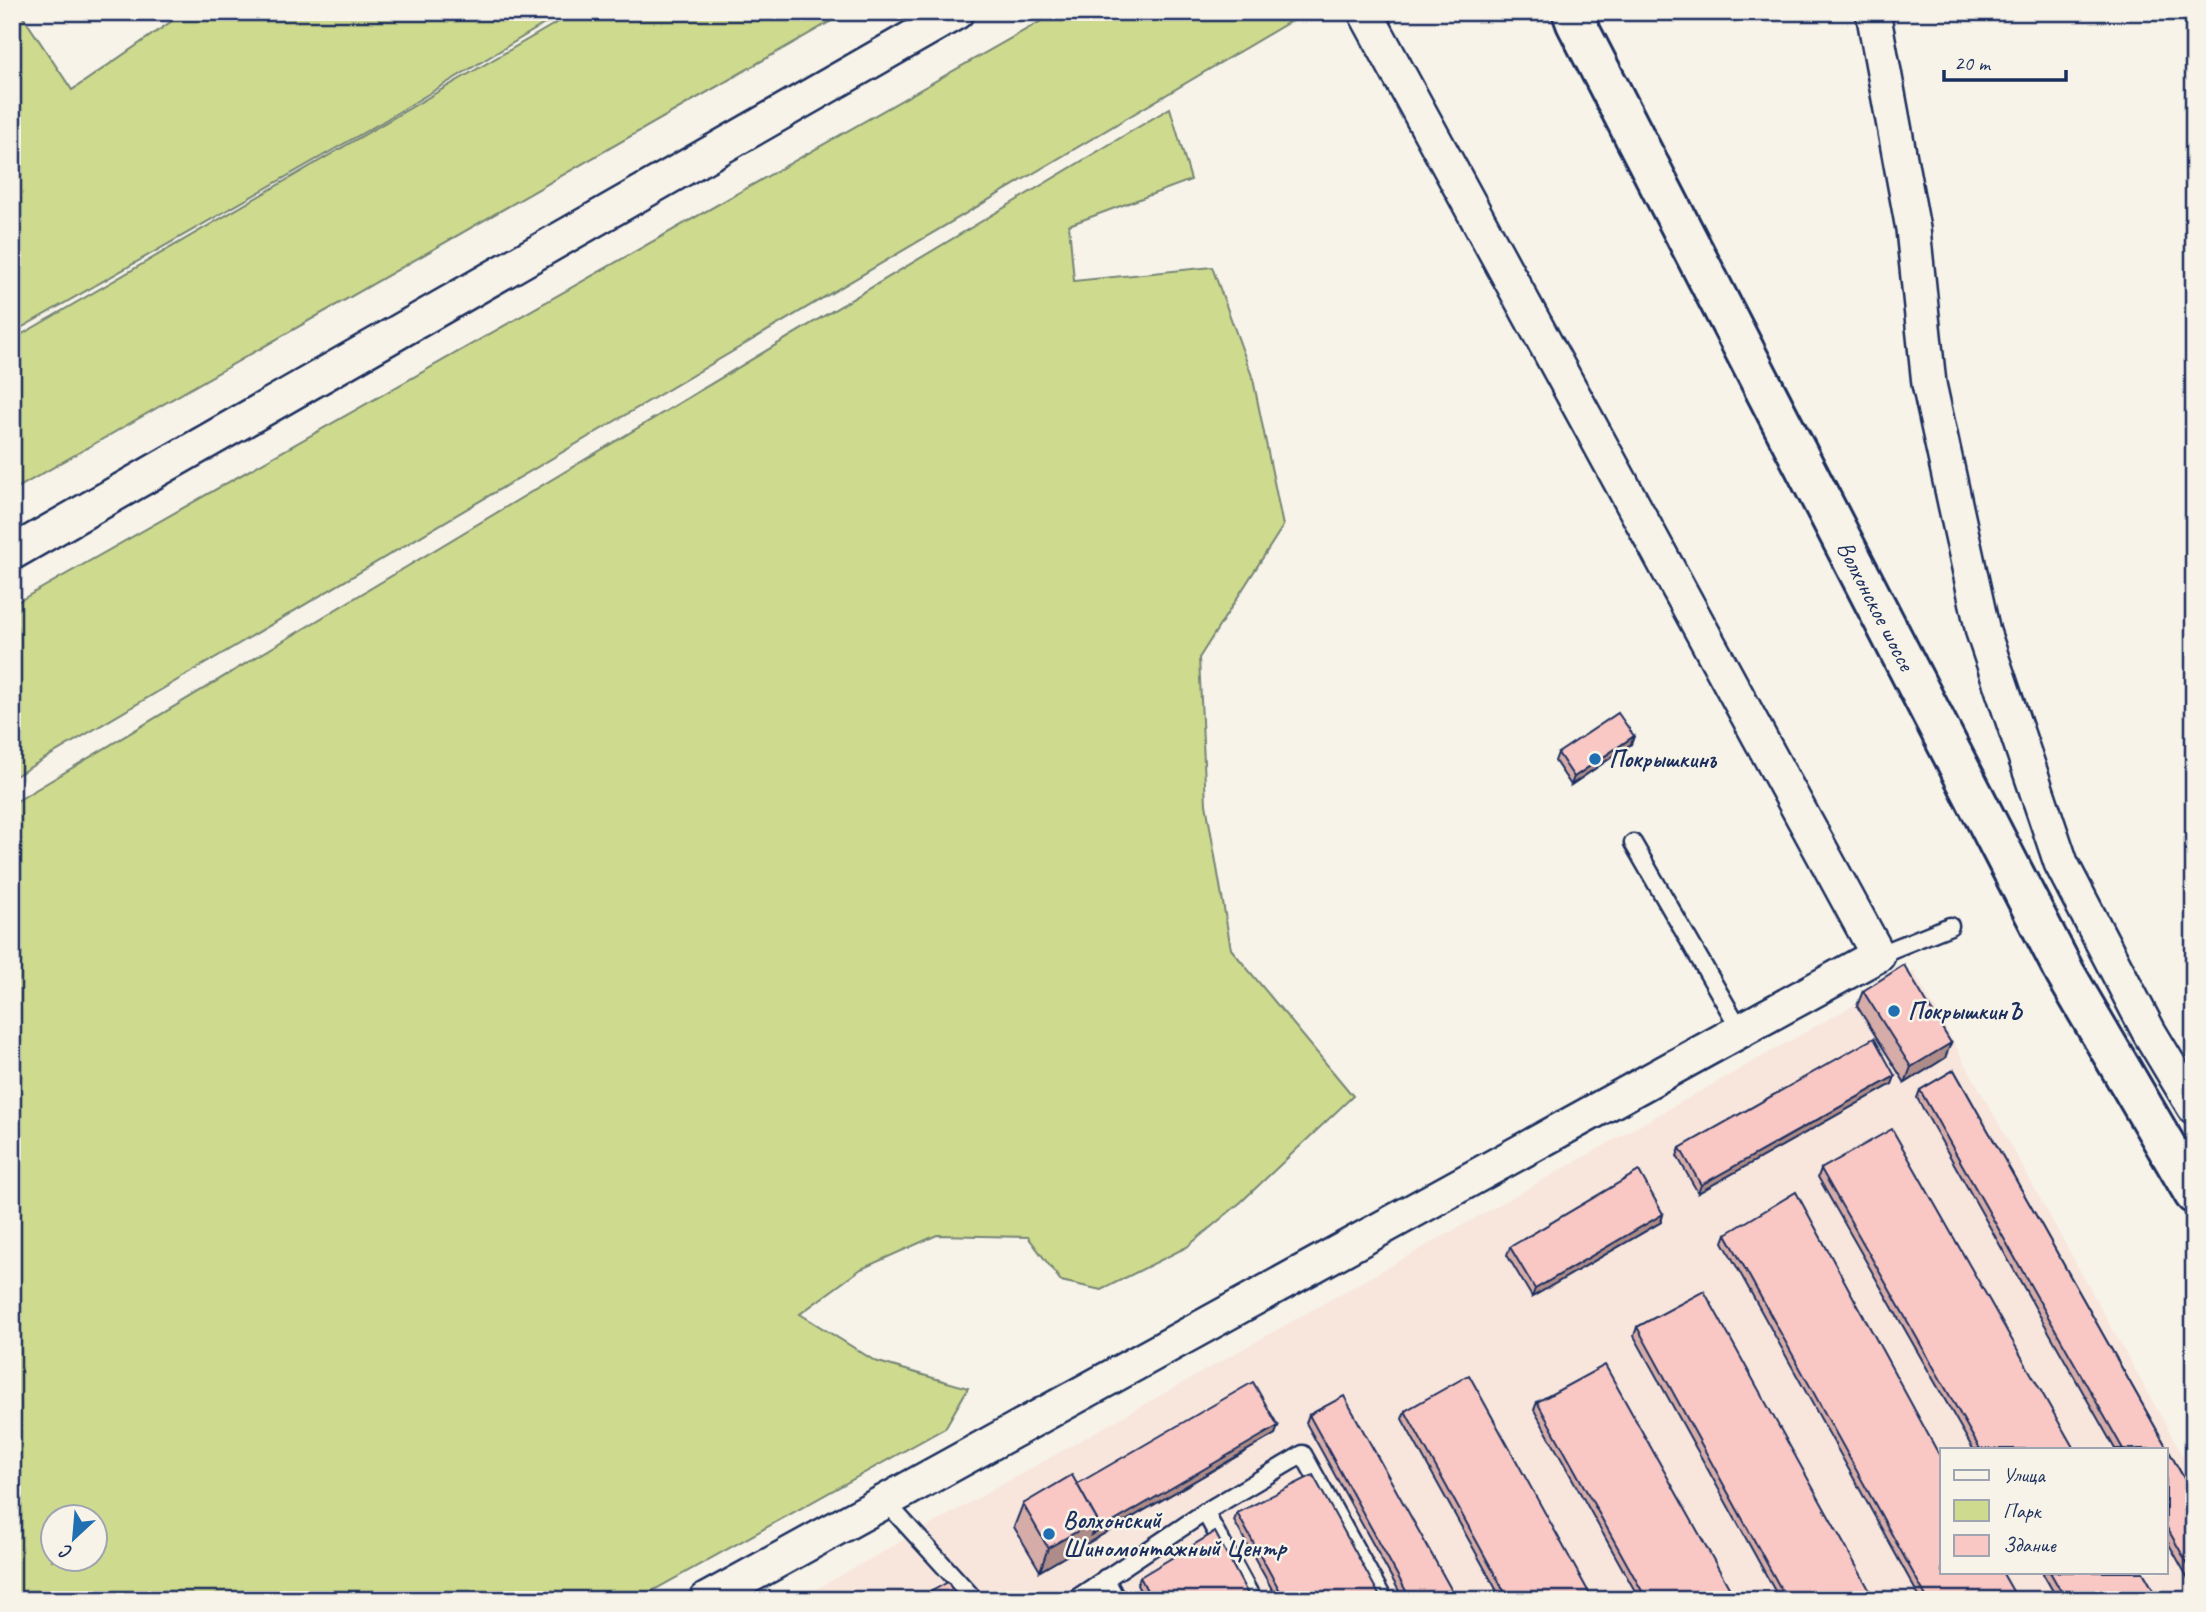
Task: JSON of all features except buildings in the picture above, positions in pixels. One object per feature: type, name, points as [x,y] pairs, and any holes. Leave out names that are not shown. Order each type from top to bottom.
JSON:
[{"type":"main road","name":"Волхонское шоссе","points":[[1572,16],[2066,973],[2194,1194]]},
{"type":"street","points":[[12,553],[957,12]]},
{"type":"street","points":[[706,1600],[1878,955],[1365,12]]},
{"type":"street","points":[[1873,12],[1913,229],[1929,384],[1983,632],[2061,863],[2149,1032],[2194,1107]]},
{"type":"lane","points":[[1633,843],[1741,1031]]},
{"type":"lane","points":[[1878,955],[1950,926]]},
{"type":"lane","points":[[1074,1600],[1205,1512],[1303,1454],[1384,1600]]},
{"type":"lane","points":[[884,1500],[975,1600]]},
{"type":"lane","points":[[1205,1512],[1253,1600]]},
{"type":"lane","points":[[1105,1578],[1118,1600]]},
{"type":"shaded area","points":[[1914,971],[2194,1476],[2194,1600],[797,1600]]},
{"type":"green space","points":[[12,12],[20,12],[72,90],[185,12],[564,12],[382,122],[12,333]]},
{"type":"green space","points":[[575,12],[847,12],[12,491],[12,340]]},
{"type":"green space","points":[[1057,12],[1306,12],[12,778],[12,605]]},
{"type":"green space","points":[[1170,108],[1191,180],[1069,225],[1074,281],[1212,267],[1253,379],[1283,526],[1199,658],[1206,804],[1231,949],[1353,1096],[1241,1202],[1187,1247],[1101,1290],[1061,1281],[1028,1237],[937,1235],[861,1269],[800,1314],[875,1361],[968,1388],[945,1428],[636,1600],[12,1600],[12,804]]},
{"type":"place","name":"Покрышкинъ","points":[[1595,759]]},
{"type":"place","name":"ПокрышкинЪ","points":[[1894,1011]]},
{"type":"place","name":"Волхонский Шиномонтажный Центр","points":[[1049,1534]]}]
